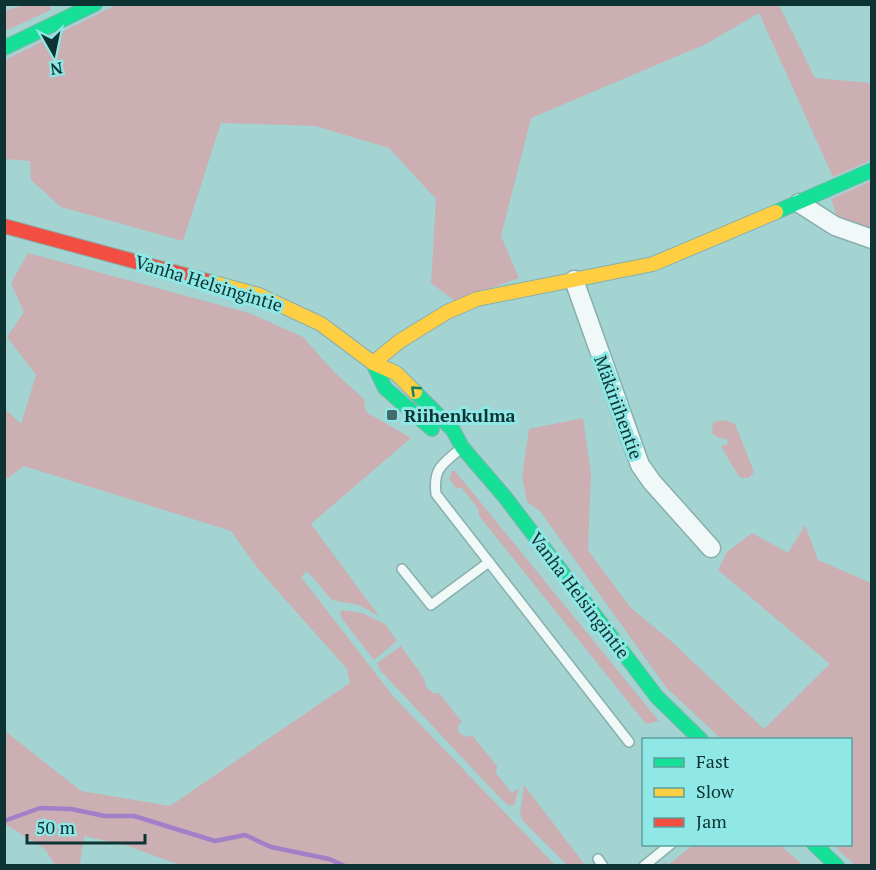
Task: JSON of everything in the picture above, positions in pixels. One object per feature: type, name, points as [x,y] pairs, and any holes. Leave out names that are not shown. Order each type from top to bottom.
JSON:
[{"type":"main road","points":[[4,48],[96,4]]},
{"type":"main road","points":[[373,363],[400,341],[447,312],[477,299],[653,264],[872,170]]},
{"type":"main road","name":"Vanha Helsingintie","points":[[4,219],[31,231]]},
{"type":"main road","name":"Vanha Helsingintie","points":[[4,226],[31,231],[259,295],[321,324],[373,363],[385,388],[442,440],[462,447],[505,497],[657,697],[699,738]]},
{"type":"main road","points":[[816,846],[837,866]]},
{"type":"street","points":[[799,203],[835,226],[872,239]]},
{"type":"street","name":"Mäkiriihentie","points":[[574,280],[640,465],[652,482],[711,548]]},
{"type":"lane","points":[[462,447],[437,470],[434,479],[436,494],[629,742]]},
{"type":"lane","points":[[402,569],[431,605],[489,562]]},
{"type":"lane","points":[[644,866],[669,846]]},
{"type":"shaded area","points":[[28,4],[50,5],[51,10],[5,31],[4,11]]},
{"type":"shaded area","points":[[116,5],[779,5],[815,78],[871,83],[871,160],[833,177],[759,13],[706,44],[531,118],[501,236],[519,278],[455,301],[431,283],[436,199],[389,148],[315,126],[221,123],[183,241],[61,207],[31,180],[30,161],[5,159],[5,60]]},
{"type":"shaded area","points":[[871,181],[871,234],[839,222],[831,199]]},
{"type":"shaded area","points":[[28,253],[249,313],[303,337],[334,372],[364,399],[366,412],[411,438],[311,524],[379,616],[359,605],[332,600],[307,571],[301,577],[393,696],[555,865],[180,865],[125,845],[84,836],[80,865],[55,865],[45,849],[5,824],[5,731],[81,791],[170,806],[350,683],[347,669],[259,570],[231,531],[24,466],[5,480],[5,409],[21,424],[36,375],[7,337],[24,312],[11,283]]},
{"type":"shaded area","points":[[583,418],[591,474],[588,550],[630,607],[671,641],[764,729],[830,664],[718,570],[727,552],[752,533],[788,553],[805,525],[818,560],[871,583],[871,865],[855,865],[834,846],[852,846],[852,738],[720,738],[666,687],[540,511],[527,502],[522,476],[529,429]]},
{"type":"shaded area","points":[[725,420],[735,424],[754,472],[749,478],[741,478],[738,475],[721,446],[728,444],[727,439],[718,438],[712,433],[713,422]]},
{"type":"shaded area","points":[[452,471],[455,471],[659,721],[646,724],[479,516],[478,509],[462,488],[456,488],[449,479]]},
{"type":"shaded area","points":[[342,610],[362,613],[385,624],[397,641],[374,660],[343,620],[340,613]]},
{"type":"shaded area","points":[[401,646],[424,678],[426,687],[433,693],[439,693],[462,722],[458,725],[458,732],[466,737],[472,735],[497,766],[496,773],[512,793],[519,788],[514,806],[508,805],[500,798],[380,670],[377,663]]},
{"type":"shaded area","points":[[524,785],[585,865],[567,865],[523,821],[520,813]]},
{"type":"shaded area","points":[[692,846],[781,846],[803,865],[668,865]]},
{"type":"waterway","points":[[4,821],[40,808],[71,809],[105,816],[134,816],[215,841],[245,835],[271,847],[329,859],[345,866]]},
{"type":"traffic: fast","points":[[4,48],[95,4]]},
{"type":"traffic: fast","points":[[776,212],[872,170]]},
{"type":"traffic: fast","points":[[373,363],[385,388],[432,429]]},
{"type":"traffic: fast","points":[[415,392],[453,430],[462,447],[505,497],[657,697],[699,738]]},
{"type":"traffic: fast","points":[[816,846],[837,866]]},
{"type":"traffic: slow","points":[[373,363],[400,341],[447,312],[477,299],[653,264],[776,212]]},
{"type":"traffic: slow","points":[[211,282],[259,295],[321,324],[373,363],[396,373],[415,392]]},
{"type":"traffic: jam","points":[[4,226],[211,282]]},
{"type":"place","name":"Riihenkulma","points":[[392,415]]}]
